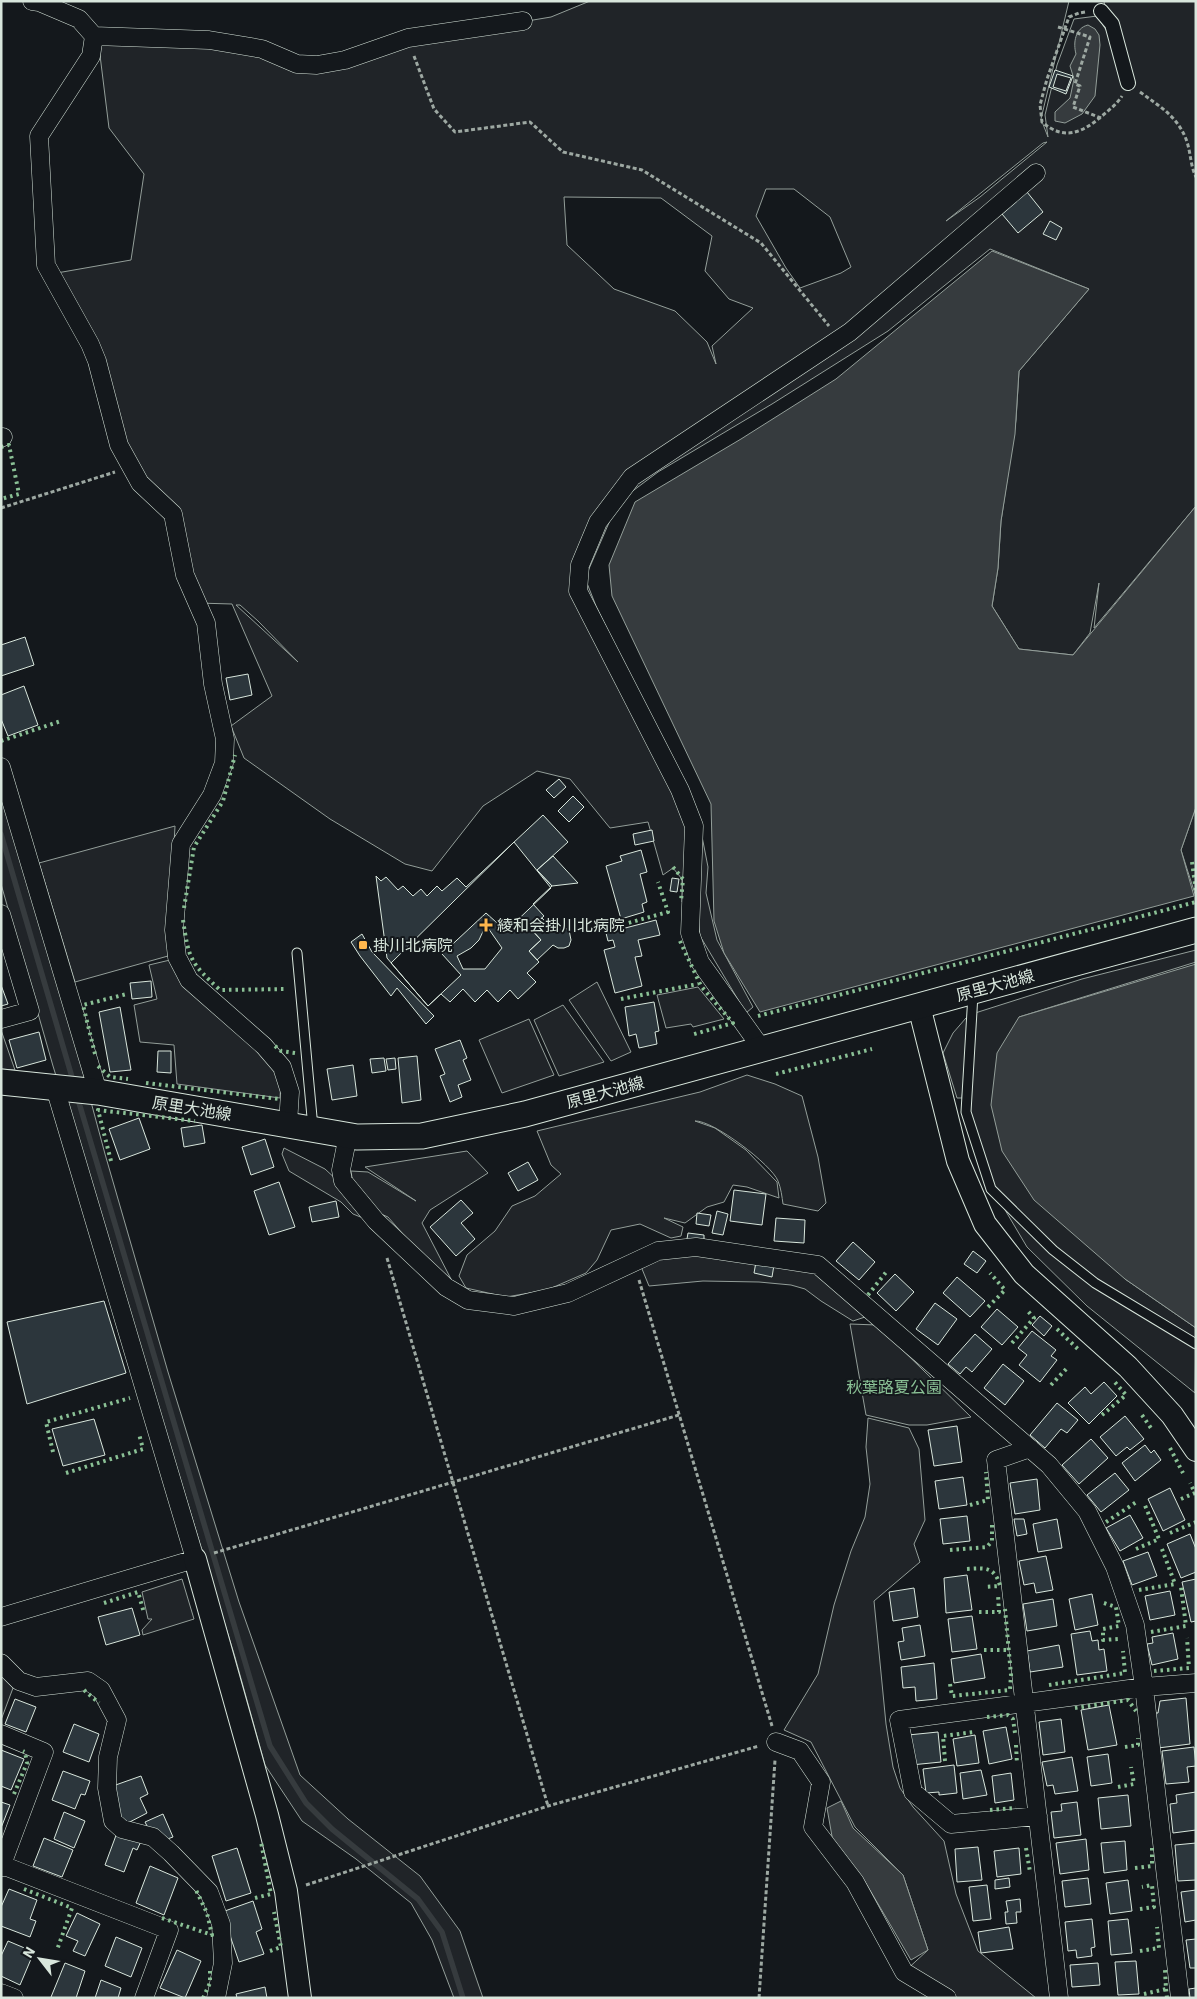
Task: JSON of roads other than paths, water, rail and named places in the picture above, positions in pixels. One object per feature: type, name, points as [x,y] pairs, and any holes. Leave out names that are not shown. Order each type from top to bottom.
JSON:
[{"type":"main road","name":"原里大池線","points":[[1,1082],[95,1092],[357,1137],[422,1136],[524,1114],[1196,930]]},
{"type":"street","points":[[32,1],[39,2],[79,19],[94,36],[209,40],[262,49],[296,64],[317,65],[345,60],[408,38],[523,21]]},
{"type":"street","points":[[1101,11],[1112,24],[1128,83]]},
{"type":"street","points":[[94,36],[91,56],[39,136],[46,265],[98,361],[119,446],[140,483],[173,514],[184,575],[206,623],[213,684],[225,739],[224,763],[212,795],[181,844],[174,930],[176,957],[189,980],[264,1046],[282,1067],[290,1092],[288,1124]]},
{"type":"street","points":[[762,1049],[700,962],[690,933],[694,826],[680,790],[578,590],[580,565],[598,522],[632,477],[850,332],[1036,172]]},
{"type":"street","points":[[1,767],[95,1092]]},
{"type":"street","points":[[1,914],[30,1011],[1,1019]]},
{"type":"street","points":[[919,1006],[958,1161],[985,1224],[1024,1274],[1128,1367],[1172,1415],[1196,1450]]},
{"type":"street","points":[[59,1088],[204,1556],[286,1891],[300,1998]]},
{"type":"street","points":[[348,1135],[341,1170],[343,1181],[376,1221],[446,1288],[468,1300],[514,1306],[568,1293],[658,1251],[696,1247],[818,1265],[1049,1465],[1087,1511],[1115,1568],[1135,1625],[1144,1687],[1180,1998]]},
{"type":"street","points":[[1030,1448],[996,1460],[1059,1998]]},
{"type":"street","points":[[1,1617],[204,1556]]},
{"type":"street","points":[[1,1663],[19,1681],[36,1687],[88,1681],[101,1690],[117,1720],[108,1757],[107,1788],[113,1821],[122,1829],[153,1837],[209,1892],[221,1924],[223,1963],[216,1998]]},
{"type":"street","points":[[1038,1816],[951,1824],[914,1792],[900,1720],[1144,1687],[1196,1683]]},
{"type":"street","points":[[1,1734],[44,1752],[2,1866],[169,1930],[144,1998]]},
{"type":"street","points":[[776,1742],[800,1751],[821,1782],[813,1827],[855,1882],[904,1972],[947,1998]]},
{"type":"street","points":[[1,1993],[14,1998]]},
{"type":"lane","points":[[297,953],[313,1129]]},
{"type":"lane","points":[[974,991],[966,1112],[992,1189],[1053,1250],[1088,1278],[1196,1344]]},
{"type":"waterway","points":[[1,834],[74,1084]]},
{"type":"waterway","points":[[77,1096],[270,1746],[306,1803],[332,1829],[418,1899],[442,1932],[463,1998]]},
{"type":"place","name":"綾和会掛川北病院","points":[[486,925]]},
{"type":"place","name":"掛川北病院","points":[[363,945]]},
{"type":"park label","name":"秋葉路夏公園","points":[[894,1387]]}]
